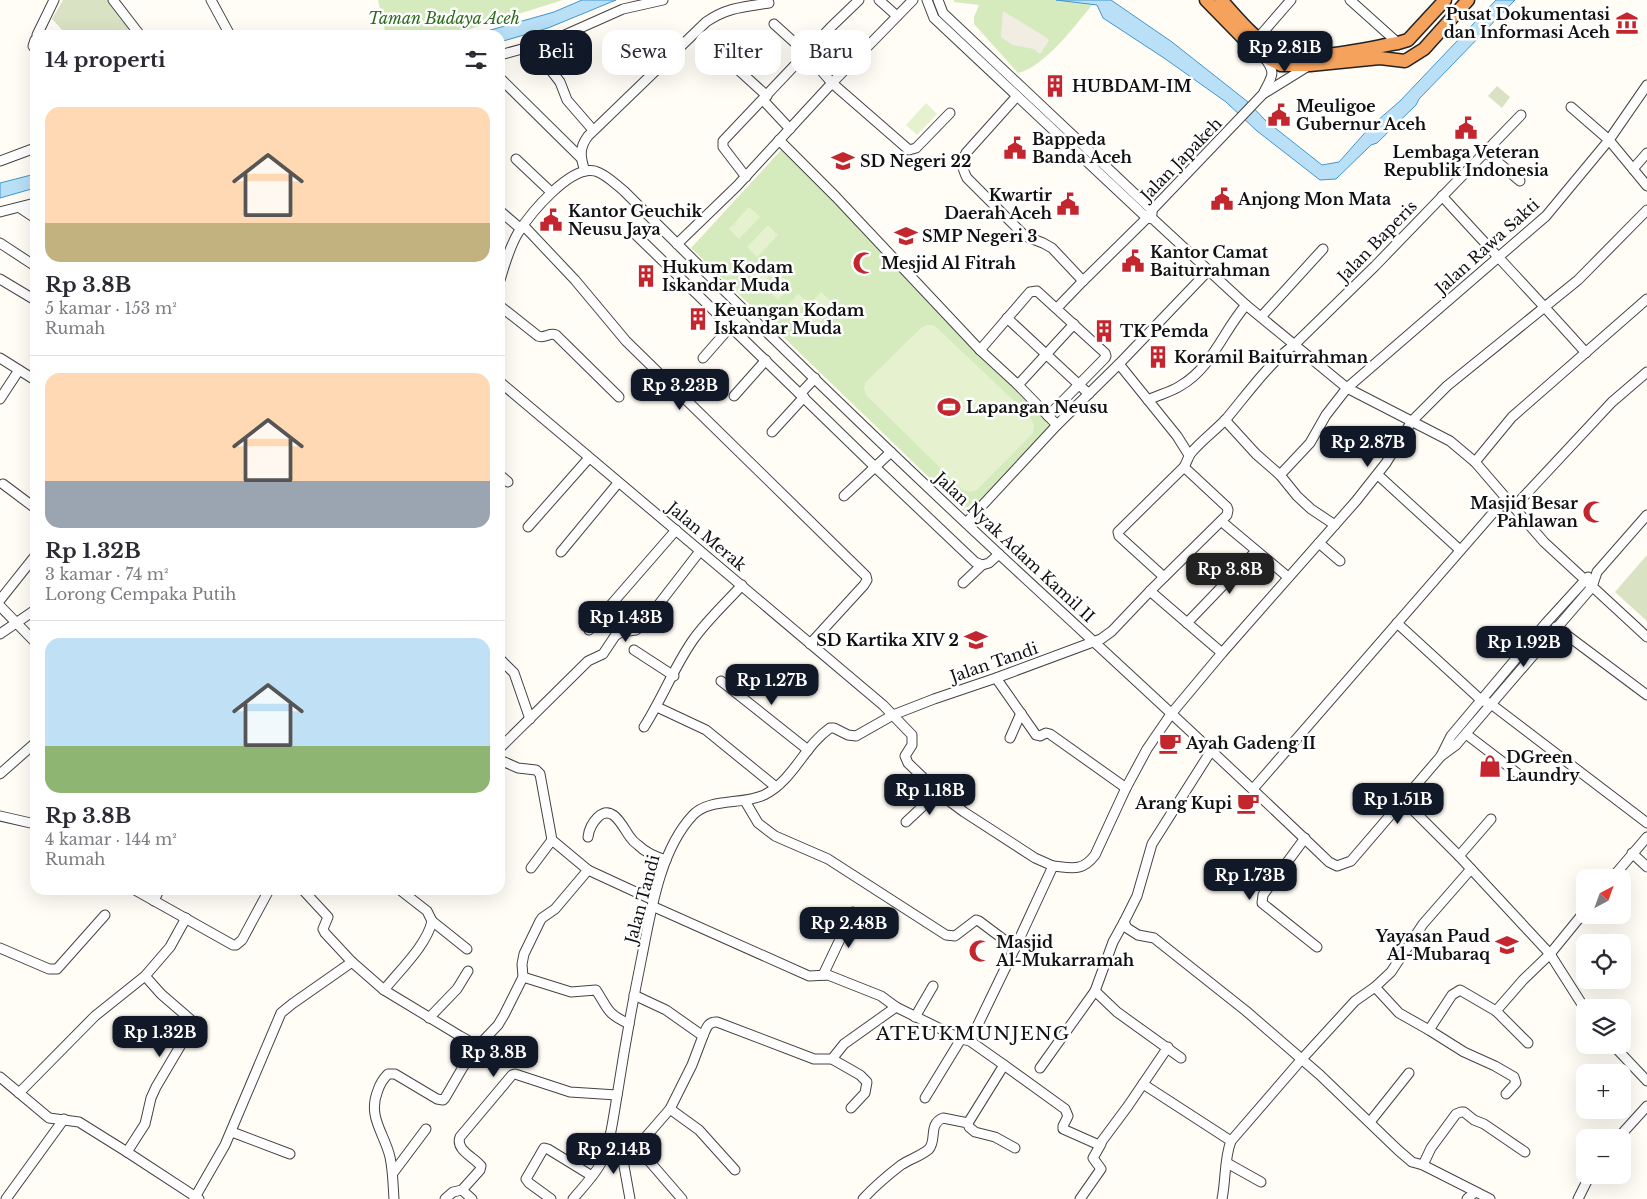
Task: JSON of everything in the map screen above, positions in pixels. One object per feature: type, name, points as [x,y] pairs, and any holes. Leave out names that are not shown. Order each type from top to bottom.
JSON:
[{"type":"highway","points":[[1206,0],[1262,55],[1280,56],[1335,54],[1408,40],[1445,0]]},
{"type":"highway","points":[[1221,0],[1258,38],[1280,56],[1310,65],[1380,58],[1405,61],[1424,49],[1468,0]]},
{"type":"street","points":[[39,30],[54,0]]},
{"type":"street","points":[[113,0],[136,30]]},
{"type":"street","points":[[210,0],[227,30]]},
{"type":"street","points":[[505,54],[551,41],[623,9],[663,0]]},
{"type":"street","points":[[829,30],[859,0]]},
{"type":"street","points":[[879,0],[897,16]]},
{"type":"street","points":[[677,244],[746,177],[832,83],[913,0]]},
{"type":"street","points":[[927,0],[934,18],[1016,96],[1150,215]]},
{"type":"street","points":[[938,0],[943,13],[1208,271],[1246,305],[1347,388],[1450,441],[1475,462],[1544,542],[1647,637]]},
{"type":"street","points":[[1258,38],[1291,0]]},
{"type":"street","points":[[1350,0],[1398,43]]},
{"type":"street","points":[[580,156],[584,141],[593,130],[706,22],[729,9],[769,3]]},
{"type":"street","points":[[774,24],[791,39]]},
{"type":"street","points":[[1262,55],[1272,68],[1273,74],[1263,94]]},
{"type":"street","points":[[1263,94],[1310,65]]},
{"type":"street","points":[[746,177],[722,144],[726,137],[791,69]]},
{"type":"street","points":[[555,75],[560,82],[567,100],[593,130]]},
{"type":"street","points":[[743,75],[765,98],[790,129]]},
{"type":"street","points":[[825,75],[909,150],[916,148],[950,113]]},
{"type":"street","points":[[505,83],[580,156],[585,171],[576,173],[552,192],[522,228],[505,260]]},
{"type":"street","name":"Jalan Rawa Sakti","points":[[1280,476],[1310,443],[1326,415],[1347,388],[1546,216],[1609,140],[1647,85]]},
{"type":"street","name":"Jalan Japakeh","points":[[1056,308],[1150,215],[1263,94]]},
{"type":"street","points":[[1016,96],[966,153],[962,161],[963,170],[967,178],[1007,220],[1025,236],[1043,242],[1052,248],[1083,281]]},
{"type":"street","points":[[1571,107],[1609,140],[1647,186]]},
{"type":"street","name":"Jalan Baperis","points":[[1184,467],[1189,456],[1198,445],[1225,420],[1285,351],[1295,344],[1375,266],[1521,115]]},
{"type":"street","points":[[779,140],[836,197],[980,350],[1057,425]]},
{"type":"street","points":[[0,162],[30,150]]},
{"type":"street","points":[[1486,152],[1520,181]]},
{"type":"street","points":[[1633,169],[1647,153]]},
{"type":"street","points":[[516,159],[552,192]]},
{"type":"street","name":"Jalan Nyak Adam Kamil II","points":[[585,171],[595,171],[605,175],[624,191],[998,554],[1253,789],[1329,862],[1337,866],[1351,861],[1404,800]]},
{"type":"street","points":[[1442,196],[1498,259],[1546,307],[1586,353]]},
{"type":"street","points":[[0,212],[30,205]]},
{"type":"street","points":[[20,208],[30,215]]},
{"type":"street","points":[[906,822],[938,792],[964,812],[1018,847],[1053,866],[1082,867],[1088,863],[1095,855],[1126,788],[1147,749],[1171,714],[1378,475],[1412,421],[1447,386],[1578,280],[1647,210]]},
{"type":"street","points":[[505,215],[522,228],[575,280],[626,341],[866,576],[867,580],[864,585],[810,644]]},
{"type":"street","points":[[634,233],[875,468],[975,562],[982,565]]},
{"type":"street","points":[[0,243],[30,263]]},
{"type":"street","points":[[1261,317],[1323,249]]},
{"type":"street","points":[[966,523],[1057,425],[1119,364],[1208,271]]},
{"type":"street","points":[[0,278],[30,297]]},
{"type":"street","points":[[980,350],[1030,292],[1034,290],[1074,324],[1106,356],[1048,416]]},
{"type":"street","points":[[1475,462],[1512,417],[1647,300]]},
{"type":"street","points":[[1148,400],[1179,387],[1201,370],[1206,365],[1235,317],[1246,305]]},
{"type":"street","points":[[505,310],[538,336],[556,335],[619,397]]},
{"type":"street","points":[[1007,318],[1088,394]]},
{"type":"street","points":[[1018,385],[1074,324]]},
{"type":"street","points":[[703,358],[731,326]]},
{"type":"street","points":[[0,358],[30,377]]},
{"type":"street","points":[[734,396],[766,360]]},
{"type":"street","points":[[1119,364],[1177,436],[1189,456]]},
{"type":"street","points":[[0,399],[19,370]]},
{"type":"street","points":[[1514,507],[1612,402],[1647,372]]},
{"type":"street","points":[[772,432],[815,378]]},
{"type":"street","name":"Jalan Merak","points":[[505,386],[618,483],[742,585],[893,715],[912,735],[912,745],[905,756],[908,763],[938,792]]},
{"type":"street","points":[[1225,420],[1297,496],[1311,509],[1335,525]]},
{"type":"street","points":[[1177,436],[1198,445]]},
{"type":"street","points":[[844,496],[891,452]]},
{"type":"street","points":[[528,526],[589,458]]},
{"type":"street","points":[[1164,577],[1119,536],[1118,532],[1184,467],[1227,508],[1228,512],[1221,520],[1288,578]]},
{"type":"street","points":[[1378,475],[1460,550]]},
{"type":"street","points":[[561,552],[618,483]]},
{"type":"street","points":[[3,484],[30,504]]},
{"type":"street","points":[[1253,789],[1506,498]]},
{"type":"street","points":[[1579,999],[1550,954],[1404,800],[1441,756],[1451,736],[1530,642],[1584,580],[1597,572],[1647,515]]},
{"type":"street","name":"Jalan Tandi","points":[[573,1199],[600,1164],[607,1144],[653,903],[666,860],[681,831],[693,815],[700,809],[710,805],[745,801],[763,796],[776,787],[830,728],[856,736],[893,715],[1106,636],[1221,520]]},
{"type":"street","points":[[589,630],[676,530]]},
{"type":"street","points":[[1319,543],[1340,561]]},
{"type":"street","points":[[505,743],[588,661],[603,654],[615,636],[621,632],[636,630],[642,626],[700,551]]},
{"type":"street","points":[[1187,623],[1256,551]]},
{"type":"street","points":[[963,583],[982,565],[989,563],[998,554]]},
{"type":"street","points":[[0,600],[30,562]]},
{"type":"street","points":[[1441,756],[1456,746],[1556,627],[1592,588],[1597,572]]},
{"type":"street","points":[[644,727],[700,630],[742,585]]},
{"type":"street","points":[[1150,591],[1222,653]]},
{"type":"street","points":[[0,606],[30,637]]},
{"type":"street","points":[[0,634],[30,614]]},
{"type":"street","points":[[1397,623],[1481,700],[1491,704],[1647,823]]},
{"type":"street","points":[[1556,627],[1647,695]]},
{"type":"street","points":[[1530,642],[1538,649]]},
{"type":"street","points":[[634,650],[674,676]]},
{"type":"street","points":[[505,664],[514,673],[530,719]]},
{"type":"street","points":[[996,678],[1036,735],[1050,734],[1126,788]]},
{"type":"street","points":[[721,681],[808,750]]},
{"type":"street","points":[[657,707],[706,730],[776,787]]},
{"type":"street","points":[[1010,738],[1021,713]]},
{"type":"street","points":[[1466,734],[1517,773]]},
{"type":"street","points":[[0,774],[30,747]]},
{"type":"street","points":[[1040,1068],[1095,991],[1113,942],[1137,896],[1152,844],[1211,751]]},
{"type":"street","points":[[505,762],[518,768],[536,770],[540,774],[552,840],[588,870],[653,903],[810,976],[828,975],[882,996],[896,1008],[965,1040],[1004,1065],[1065,1109],[1068,1116],[1063,1129],[1097,1145],[1101,1144]]},
{"type":"street","points":[[745,801],[758,823],[775,836],[820,855],[946,935],[955,936],[976,920],[1014,948]]},
{"type":"street","points":[[588,837],[589,828],[593,822],[602,814],[608,813],[621,821],[629,836],[640,847],[666,860]]},
{"type":"street","points":[[0,816],[30,823]]},
{"type":"street","points":[[1459,856],[1491,819]]},
{"type":"street","points":[[1620,869],[1647,837]]},
{"type":"street","points":[[1305,838],[1263,895],[1262,903],[1317,946]]},
{"type":"street","points":[[531,868],[552,840]]},
{"type":"street","points":[[1632,854],[1647,867]]},
{"type":"street","points":[[925,1098],[965,1040],[1014,948],[1053,866]]},
{"type":"street","points":[[394,1199],[390,1156],[374,1115],[375,1098],[382,1082],[388,1074],[395,1074],[437,1099],[443,1100],[478,1046],[498,1025],[504,1015],[523,977],[522,964],[524,954],[540,921],[555,909],[588,870]]},
{"type":"street","points":[[1222,1199],[1231,1141],[1355,1001],[1375,987],[1391,972],[1423,924],[1471,870]]},
{"type":"street","points":[[144,895],[233,945],[242,940],[266,895]]},
{"type":"street","points":[[154,901],[157,895]]},
{"type":"street","points":[[307,895],[328,918],[323,929],[325,933],[352,962],[384,990],[478,1046]]},
{"type":"street","points":[[406,895],[427,911],[432,921],[467,948]]},
{"type":"street","points":[[823,975],[853,912]]},
{"type":"street","points":[[0,948],[49,969],[57,968],[105,915]]},
{"type":"street","points":[[19,1094],[95,1016],[145,976],[170,947],[186,918]]},
{"type":"street","points":[[384,990],[426,936],[432,921]]},
{"type":"street","points":[[1124,922],[1127,928],[1138,935],[1154,938],[1204,977],[1320,1075],[1412,1162],[1423,1165],[1490,1199]]},
{"type":"street","points":[[1496,1011],[1523,980],[1550,954],[1576,922]]},
{"type":"street","points":[[0,1077],[49,1118],[78,1122],[196,1198],[232,1132],[253,1076],[257,1073],[281,1013],[352,962]]},
{"type":"street","points":[[429,1018],[457,989],[468,971]]},
{"type":"street","points":[[127,1152],[145,1124],[151,1098],[156,1087],[192,1026],[191,1020],[161,994],[145,976]]},
{"type":"street","points":[[523,977],[572,992],[596,990],[604,1007],[614,1017],[629,1024]]},
{"type":"street","points":[[915,1017],[933,986]]},
{"type":"street","points":[[1375,987],[1399,1013],[1464,1052],[1514,1077],[1516,1083],[1506,1094]]},
{"type":"street","points":[[1429,1030],[1457,990],[1496,1011],[1528,1043]]},
{"type":"street","points":[[1095,991],[1117,1012],[1181,1058]]},
{"type":"street","points":[[634,996],[657,1005],[702,1036]]},
{"type":"street","points":[[832,1059],[844,1044],[896,1008]]},
{"type":"street","points":[[607,1144],[624,1154],[637,1147],[670,1109],[692,1064],[702,1036],[708,1025],[714,1021],[814,1059],[832,1059],[860,1075],[866,1082],[865,1094],[851,1108]]},
{"type":"street","points":[[1080,1199],[1100,1168],[1092,1158],[1168,1047]]},
{"type":"street","points":[[1622,1054],[1647,1081]]},
{"type":"street","points":[[968,1123],[1004,1065]]},
{"type":"street","points":[[1370,1122],[1409,1073]]},
{"type":"street","points":[[446,1199],[453,1192],[462,1190],[480,1170],[481,1166],[460,1148],[458,1141],[460,1137],[512,1075],[515,1074],[570,1092],[617,1095]]},
{"type":"street","points":[[1143,1084],[1231,1141]]},
{"type":"street","points":[[1626,1129],[1647,1106]]},
{"type":"street","points":[[670,1109],[699,1130],[736,1170]]},
{"type":"street","points":[[1423,1165],[1438,1138],[1456,1114],[1460,1112],[1484,1124],[1525,1152]]},
{"type":"street","points":[[863,1199],[900,1166],[929,1148],[934,1128],[939,1120],[948,1118],[968,1123]]},
{"type":"street","points":[[6,1199],[64,1119]]},
{"type":"street","points":[[968,1123],[975,1132],[995,1137],[1014,1148]]},
{"type":"street","points":[[393,1173],[426,1130]]},
{"type":"street","points":[[232,1132],[290,1154]]},
{"type":"street","points":[[637,1147],[682,1199]]},
{"type":"street","points":[[551,1199],[526,1179],[526,1176],[544,1148],[548,1148],[592,1176]]},
{"type":"street","points":[[624,1154],[624,1166],[630,1199]]},
{"type":"street","points":[[1227,1163],[1261,1182]]},
{"type":"street","points":[[1578,1199],[1586,1184]]},
{"type":"street","points":[[462,1190],[472,1199]]},
{"type":"street","points":[[1467,1199],[1475,1192]]},
{"type":"green space","points":[[63,0],[116,0],[139,30],[62,30],[52,19]]},
{"type":"green space","name":"Taman Budaya Aceh","points":[[378,0],[563,0],[467,30],[385,30]]},
{"type":"green space","points":[[954,0],[1096,0],[1050,53],[1028,69],[1018,73],[974,24],[974,17],[979,5],[954,2]]},
{"type":"green space","points":[[1497,86],[1510,97],[1502,108],[1488,96]]},
{"type":"green space","points":[[926,103],[937,114],[917,135],[906,125]]},
{"type":"green space","points":[[783,148],[1059,427],[970,517],[691,248]]},
{"type":"green space","points":[[749,207],[760,217],[739,239],[729,229]]},
{"type":"green space","points":[[768,225],[778,235],[757,257],[747,247]]},
{"type":"green space","points":[[766,262],[775,269],[762,284],[753,276]]},
{"type":"green space","points":[[783,277],[791,285],[778,300],[770,292]]},
{"type":"green space","points":[[821,292],[836,306],[810,333],[795,320]]},
{"type":"green space","points":[[798,294],[807,301],[794,316],[785,308]]},
{"type":"green space","name":"Lapangan Neusu","points":[[933,325],[938,329],[1029,415],[1034,425],[1033,433],[977,490],[970,492],[963,490],[866,395],[864,388],[865,383],[922,327]]},
{"type":"green space","points":[[1647,555],[1647,621],[1615,592]]},
{"type":"shaded area","points":[[1003,11],[1047,38],[1049,41],[1040,54],[1034,49],[1012,45],[1001,37]]},
{"type":"water","points":[[582,0],[616,0],[548,28],[541,30],[520,30],[520,36],[505,41],[505,30],[491,30],[554,12]]},
{"type":"water","points":[[1056,0],[1111,0],[1172,42],[1248,102],[1265,120],[1322,165],[1339,162],[1370,127],[1400,101],[1496,0],[1515,0],[1419,99],[1416,105],[1377,143],[1371,145],[1336,179],[1320,180],[1257,131],[1226,102],[1103,18],[1097,5]]},
{"type":"water","points":[[30,175],[30,189],[0,198],[0,183]]},
{"type":"place","name":"Pusat Dokumentasi dan Informasi Aceh","points":[[1627,23]]},
{"type":"place","name":"HUBDAM-IM","points":[[1055,86]]},
{"type":"place","name":"Meuligoe Gubernur Aceh","points":[[1279,115]]},
{"type":"place","name":"Lembaga Veteran Republik Indonesia","points":[[1466,128]]},
{"type":"place","name":"Bappeda Banda Aceh","points":[[1015,148]]},
{"type":"place","name":"SD Negeri 22","points":[[843,161]]},
{"type":"place","name":"Anjong Mon Mata","points":[[1222,199]]},
{"type":"place","name":"Kwartir Daerah Aceh","points":[[1068,204]]},
{"type":"place","name":"Kantor Geuchik Neusu Jaya","points":[[551,220]]},
{"type":"place","name":"SMP Negeri 3","points":[[906,236]]},
{"type":"place","name":"Kantor Camat Baiturrahman","points":[[1133,261]]},
{"type":"place","name":"Mesjid Al Fitrah","points":[[864,263]]},
{"type":"place","name":"Hukum Kodam Iskandar Muda","points":[[646,276]]},
{"type":"place","name":"Keuangan Kodam Iskandar Muda","points":[[698,319]]},
{"type":"place","name":"TK Pemda","points":[[1104,331]]},
{"type":"place","name":"Koramil Baiturrahman","points":[[1158,357]]},
{"type":"place","name":"Lapangan Neusu","points":[[949,407]]},
{"type":"place","name":"Masjid Besar Pahlawan","points":[[1594,512]]},
{"type":"place","name":"SD Kartika XIV 2","points":[[976,640]]},
{"type":"place","name":"Ayah Gadeng II","points":[[1170,743]]},
{"type":"place","name":"DGreen Laundry","points":[[1490,766]]},
{"type":"place","name":"Arang Kupi","points":[[1248,803]]},
{"type":"place","name":"Yayasan Paud Al-Mubaraq","points":[[1507,945]]},
{"type":"place","name":"Masjid Al-Mukarramah","points":[[980,951]]},
{"type":"district","name":"ATEUKMUNJENG","points":[[973,1033]]}]
